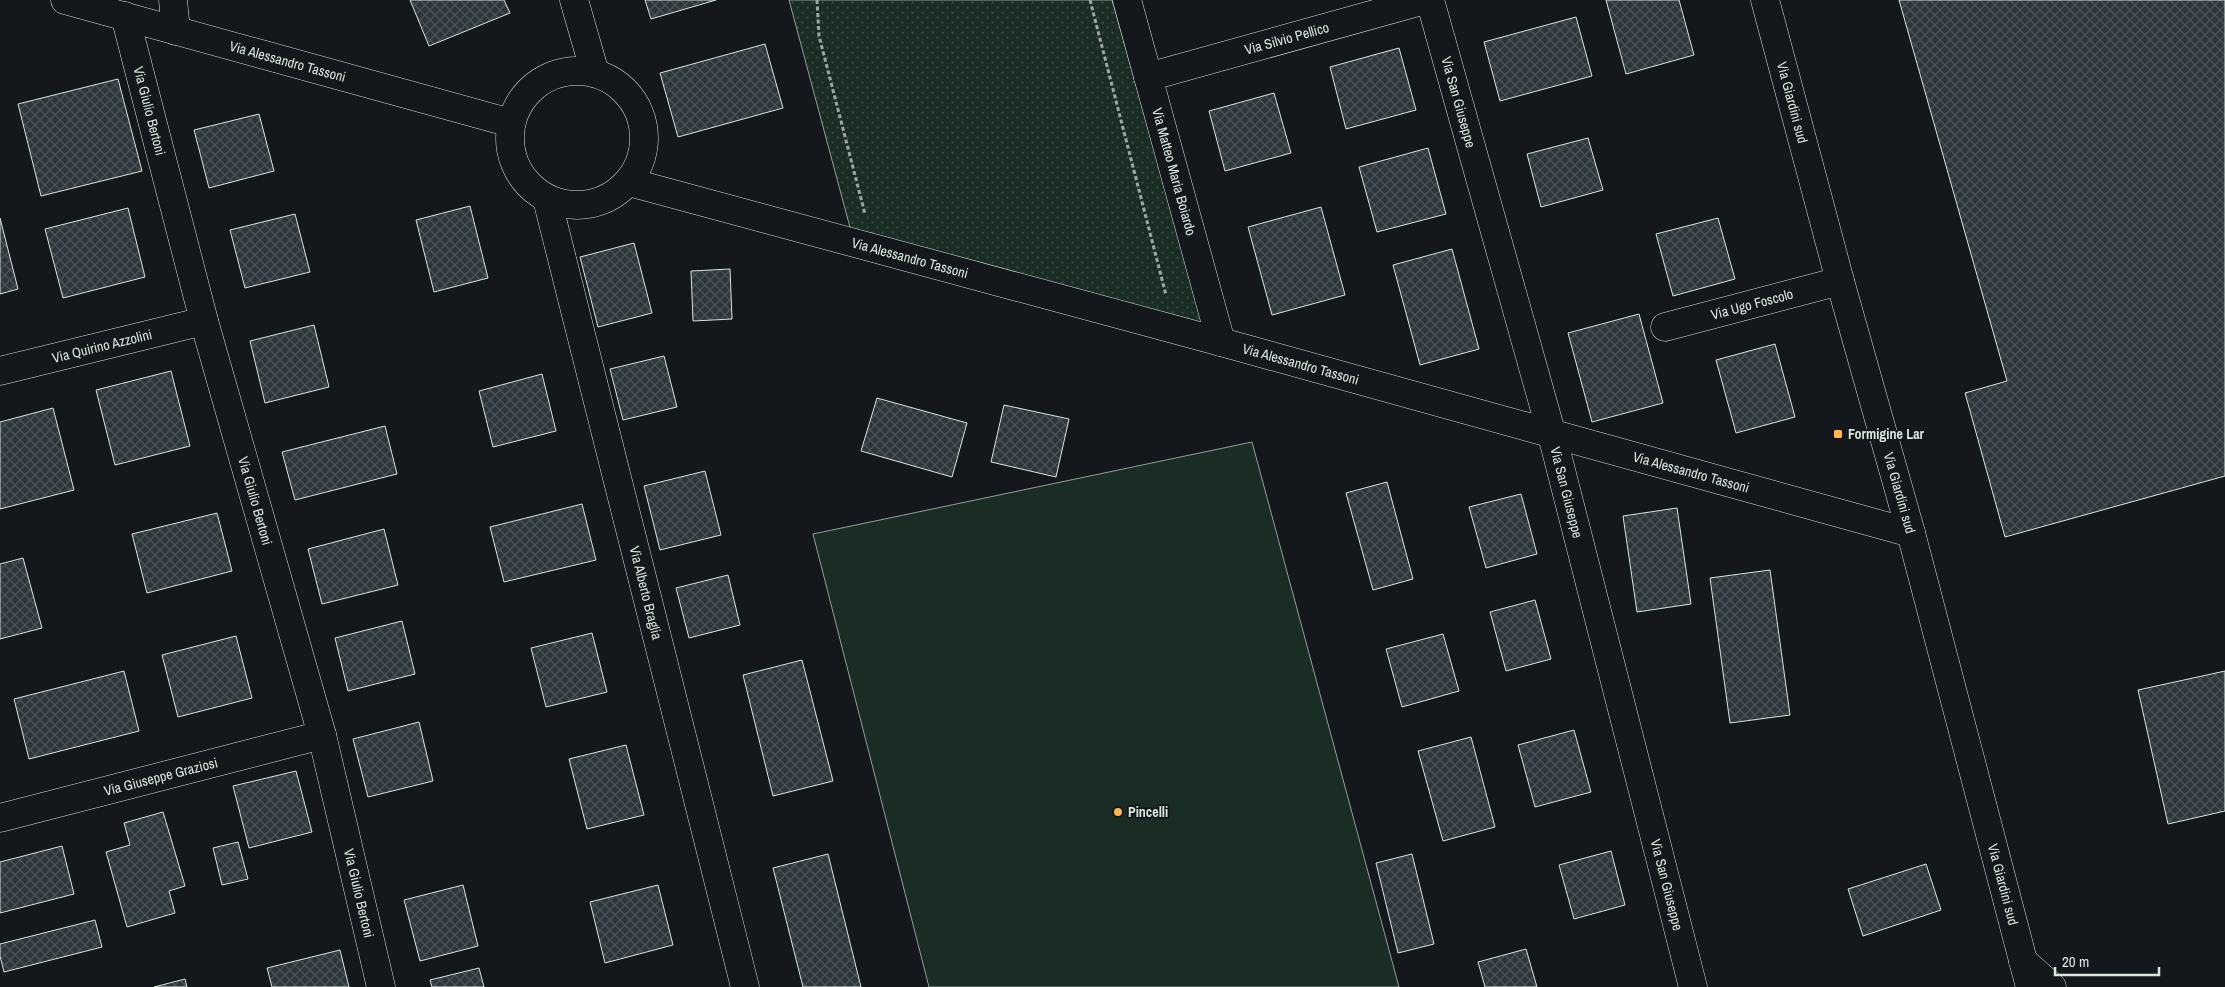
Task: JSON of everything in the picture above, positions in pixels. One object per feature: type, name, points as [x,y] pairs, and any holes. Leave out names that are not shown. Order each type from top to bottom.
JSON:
[{"type":"street","name":"Via Alessandro Tassoni","points":[[65,0],[511,123]]},
{"type":"street","points":[[174,0],[176,31]]},
{"type":"street","name":"Via Matteo Maria Boiardo","points":[[1127,0],[1221,342]]},
{"type":"street","name":"Via Silvio Pellico","points":[[1148,76],[1425,0]]},
{"type":"street","name":"Via San Giuseppe","points":[[1430,0],[1552,435],[1693,987]]},
{"type":"street","name":"Via Giardini sud","points":[[1765,0],[1840,281],[1911,533],[2026,974]]},
{"type":"street","points":[[577,12],[584,72]]},
{"type":"street","name":"Via Giulio Bertoni","points":[[125,16],[204,321],[322,735],[381,987]]},
{"type":"street","points":[[584,72],[615,82],[631,97],[641,116],[645,137],[642,159],[629,182],[612,196],[591,205],[568,206],[547,199],[529,186],[516,168],[510,146],[511,123],[520,104],[533,87],[551,77],[584,72]]},
{"type":"street","name":"Via Alessandro Tassoni","points":[[642,159],[690,198]]},
{"type":"street","name":"Via Alessandro Tassoni","points":[[629,182],[1221,342],[1911,533]]},
{"type":"street","name":"Via Alberto Braglia","points":[[547,199],[745,987]]},
{"type":"street","name":"Via Ugo Foscolo","points":[[1665,327],[1840,281]]},
{"type":"street","name":"Via Quirino Azzolini","points":[[0,371],[204,321]]},
{"type":"street","name":"Via Giuseppe Graziosi","points":[[0,818],[322,735]]},
{"type":"street","points":[[2026,974],[2052,987]]},
{"type":"path","points":[[818,0],[819,36],[874,248]]},
{"type":"path","points":[[1090,0],[1175,330]]},
{"type":"green space","points":[[789,0],[1112,0],[1205,330],[851,231]]},
{"type":"green space","name":"Pincelli","points":[[1252,442],[1399,987],[929,987],[813,534]]},
{"type":"building","points":[[410,0],[504,0],[510,13],[429,46]]},
{"type":"building","points":[[645,0],[716,0],[651,19]]},
{"type":"building","points":[[1606,0],[1679,0],[1694,55],[1626,74]]},
{"type":"building","points":[[1899,0],[2225,0],[2225,476],[2005,537],[1965,393],[2007,381]]},
{"type":"building","points":[[1576,17],[1592,76],[1500,101],[1484,42]]},
{"type":"building","points":[[765,44],[783,108],[678,137],[660,73]]},
{"type":"building","points":[[1399,48],[1416,110],[1346,129],[1330,67]]},
{"type":"building","points":[[118,79],[142,171],[41,196],[18,104]]},
{"type":"building","points":[[1274,93],[1291,153],[1225,171],[1209,111]]},
{"type":"building","points":[[259,114],[274,171],[209,188],[194,130]]},
{"type":"building","points":[[1588,138],[1603,190],[1541,207],[1527,154]]},
{"type":"building","points":[[1428,148],[1446,214],[1377,232],[1359,167]]},
{"type":"building","points":[[470,206],[488,278],[434,292],[416,220]]},
{"type":"building","points":[[1321,207],[1345,295],[1272,315],[1248,227]]},
{"type":"building","points":[[128,208],[145,277],[63,298],[45,229]]},
{"type":"building","points":[[295,214],[310,272],[245,288],[230,230]]},
{"type":"building","points":[[0,218],[18,289],[0,294]]},
{"type":"building","points":[[1718,218],[1735,279],[1673,296],[1656,234]]},
{"type":"building","points":[[634,243],[652,313],[598,327],[580,257]]},
{"type":"building","points":[[1452,249],[1479,349],[1420,365],[1393,265]]},
{"type":"building","points":[[730,269],[732,319],[693,321],[691,271]]},
{"type":"building","points":[[1639,314],[1663,403],[1592,422],[1568,333]]},
{"type":"building","points":[[314,325],[329,387],[265,403],[250,341]]},
{"type":"building","points":[[1775,344],[1795,417],[1736,433],[1716,360]]},
{"type":"building","points":[[664,356],[677,407],[623,420],[610,369]]},
{"type":"building","points":[[171,371],[190,446],[115,465],[96,390]]},
{"type":"building","points":[[542,374],[556,431],[493,447],[479,391]]},
{"type":"building","points":[[877,398],[967,423],[952,477],[861,451]]},
{"type":"building","points":[[1004,405],[1069,419],[1056,477],[991,462]]},
{"type":"building","points":[[53,408],[74,490],[0,509],[0,422]]},
{"type":"building","points":[[385,426],[397,474],[295,500],[282,452]]},
{"type":"building","points":[[705,471],[721,535],[660,550],[644,486]]},
{"type":"building","points":[[1387,482],[1413,579],[1373,590],[1346,493]]},
{"type":"building","points":[[1521,494],[1537,554],[1486,568],[1469,507]]},
{"type":"building","points":[[582,504],[596,560],[504,582],[490,527]]},
{"type":"building","points":[[1677,508],[1691,604],[1637,612],[1623,516]]},
{"type":"building","points":[[217,513],[232,571],[147,593],[132,534]]},
{"type":"building","points":[[384,529],[398,585],[322,604],[308,549]]},
{"type":"building","points":[[23,558],[42,628],[0,639],[0,564]]},
{"type":"building","points":[[1770,570],[1790,715],[1730,723],[1710,578]]},
{"type":"building","points":[[728,575],[740,625],[689,638],[676,588]]},
{"type":"building","points":[[1535,600],[1551,659],[1506,671],[1490,612]]},
{"type":"building","points":[[402,621],[415,674],[348,691],[335,638]]},
{"type":"building","points":[[592,633],[607,692],[546,707],[531,648]]},
{"type":"building","points":[[1443,634],[1459,691],[1402,707],[1386,649]]},
{"type":"building","points":[[236,636],[252,698],[178,717],[162,655]]},
{"type":"building","points":[[802,660],[833,781],[773,796],[743,675]]},
{"type":"building","points":[[124,671],[139,731],[29,759],[14,699]]},
{"type":"building","points":[[2225,671],[2225,811],[2168,824],[2138,690]]},
{"type":"building","points":[[419,722],[433,781],[368,797],[353,739]]},
{"type":"building","points":[[1574,730],[1591,792],[1535,807],[1518,745]]},
{"type":"building","points":[[1471,737],[1495,827],[1443,841],[1418,751]]},
{"type":"building","points":[[626,745],[644,815],[587,829],[569,759]]},
{"type":"building","points":[[296,771],[312,832],[249,848],[233,786]]},
{"type":"building","points":[[163,812],[185,886],[169,891],[175,913],[127,927],[106,852],[130,845],[124,823]]},
{"type":"building","points":[[238,842],[248,879],[222,885],[213,848]]},
{"type":"building","points":[[62,846],[74,894],[0,913],[0,862]]},
{"type":"building","points":[[1611,851],[1625,905],[1574,919],[1559,865]]},
{"type":"building","points":[[828,854],[861,987],[803,987],[773,868]]},
{"type":"building","points":[[1412,854],[1434,944],[1398,953],[1376,863]]},
{"type":"building","points":[[1926,864],[1941,910],[1863,936],[1848,889]]},
{"type":"building","points":[[463,885],[478,946],[420,961],[404,900]]},
{"type":"building","points":[[658,885],[673,945],[605,963],[590,902]]},
{"type":"building","points":[[95,920],[102,947],[4,972],[0,956],[0,944]]},
{"type":"building","points":[[1526,949],[1537,987],[1485,987],[1478,962]]},
{"type":"building","points":[[340,950],[349,987],[272,987],[267,968]]},
{"type":"building","points":[[479,968],[484,987],[432,987],[430,980]]},
{"type":"building","points":[[185,979],[187,987],[154,987]]},
{"type":"place","name":"Formigine Lar","points":[[1838,434]]},
{"type":"place","name":"Pincelli","points":[[1118,812]]}]
